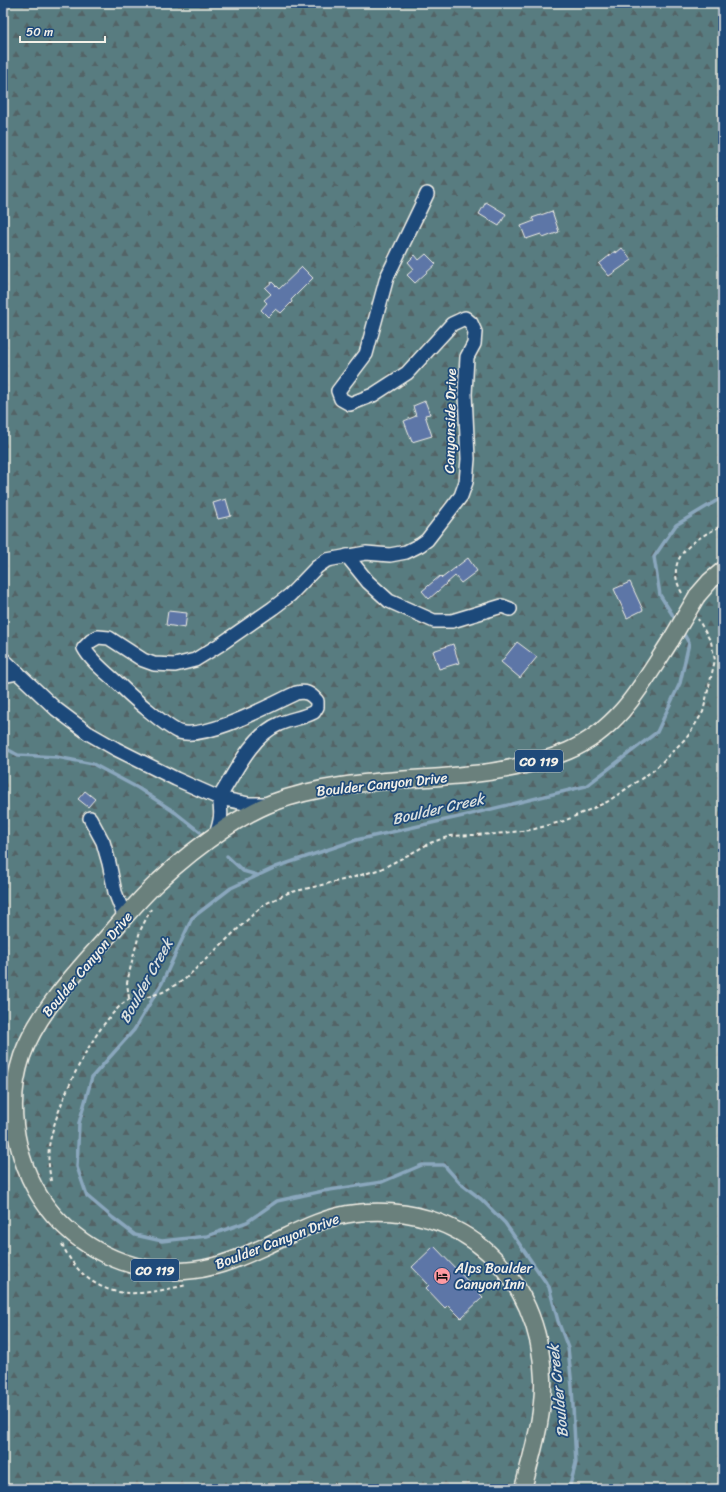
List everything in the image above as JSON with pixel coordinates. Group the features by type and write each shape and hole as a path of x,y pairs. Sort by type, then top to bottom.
{"main road":[{"name":"Boulder Canyon Drive","path":"523,1489 539,1422 542,1399 543,1376 538,1340 527,1306 510,1276 486,1249 459,1231 431,1220 405,1214 376,1211 350,1213 330,1218 230,1261 213,1266 195,1270 158,1270 135,1266 97,1250 70,1232 46,1207 29,1178 18,1143 14,1110 15,1083 23,1054 41,1017 80,968 158,882 216,834 267,804 287,797 333,787 384,781 462,776 511,768 541,761 570,750 607,728 624,710 671,640 691,596 723,570"}],"street":[{"name":"Canyonside Drive","path":"219,798 256,740 266,731 278,724 314,712 317,707 317,700 311,694 304,692 296,693 226,725 193,734 179,732 169,726 129,694 108,673 96,664 84,648 98,637 109,638 143,660 154,664 175,665 195,660 273,608 290,595 317,567 327,560 366,554 390,555 406,552 420,545 427,540 461,496 466,482 468,459 465,394 467,357 474,344 475,332 471,323 465,318 452,324 407,372 373,395 350,404 340,399 338,391 366,354 387,277 426,194"},
{"path":"347,556 368,582 389,601 434,620 452,621 502,606 510,609"},
{"path":"3,658 56,709 88,733 122,753 219,798 249,804 267,804"},
{"path":"3,676 18,673"},
{"path":"216,834 222,814 219,798"},
{"path":"90,818 103,842 115,892 125,918"}],"path":[{"path":"691,596 677,582 676,570 680,557 691,544 723,525"},
{"path":"51,1181 48,1155 50,1142 67,1092 76,1071 94,1039 119,1005 129,999 139,1000 164,992 184,980 263,905 288,893 352,878 381,868 430,843 450,836 495,834 531,830 564,821 606,802 654,770 688,736 703,712 705,705 715,660 711,642 697,616"},
{"path":"129,999 127,984 132,961 143,926"}],"green space":[{"path":"3,3 723,3 723,1489 3,1489"}],"building":[{"path":"486,202 506,214 499,226 479,214"},
{"path":"552,211 559,232 543,238 541,234 526,239 521,226 534,221 532,218"},
{"path":"622,248 632,260 609,276 599,264 615,251 616,253"},
{"path":"426,254 436,264 415,283 407,275 414,269 408,262 415,255 419,260"},
{"path":"302,267 313,278 291,300 292,302 281,313 276,309 268,317 261,310 267,303 264,300 271,294 265,288 272,282 279,289"},
{"path":"425,401 430,414 425,415 432,436 412,442 404,421 416,416 413,406"},
{"path":"226,499 231,516 218,519 213,503"},
{"path":"468,558 477,571 461,583 455,576 429,599 422,591 440,576 442,578"},
{"path":"630,582 643,610 627,618 614,589"},
{"path":"168,611 187,613 185,628 166,625"},
{"path":"517,642 537,657 520,678 501,662"},
{"path":"453,644 459,663 439,669 433,651"},
{"path":"85,791 95,799 88,807 78,799"},
{"name":"Alps Boulder Canyon Inn","path":"434,1246 483,1297 461,1318 448,1305 445,1308 426,1288 429,1285 412,1267"}],"waterway":[{"name":"Boulder Creek","path":"677,622 660,595 654,557 676,525 723,498"},
{"name":"Boulder Creek","path":"569,1489 576,1463 572,1387 568,1348 558,1321 549,1287 505,1223 481,1199 460,1183 444,1165 422,1165 382,1182 323,1191 277,1201 247,1222 207,1236 162,1241 135,1235 87,1196 77,1167 79,1123 92,1077 134,1030 162,983 192,918 231,888 276,867 356,840 586,786 657,732 680,683 689,643 682,631"},
{"path":"3,747 18,755 57,757 93,764 138,788 176,813 200,832"},
{"path":"227,856 243,871 257,875"}],"place":[{"name":"Alps Boulder Canyon Inn","path":"442,1276"}]}
